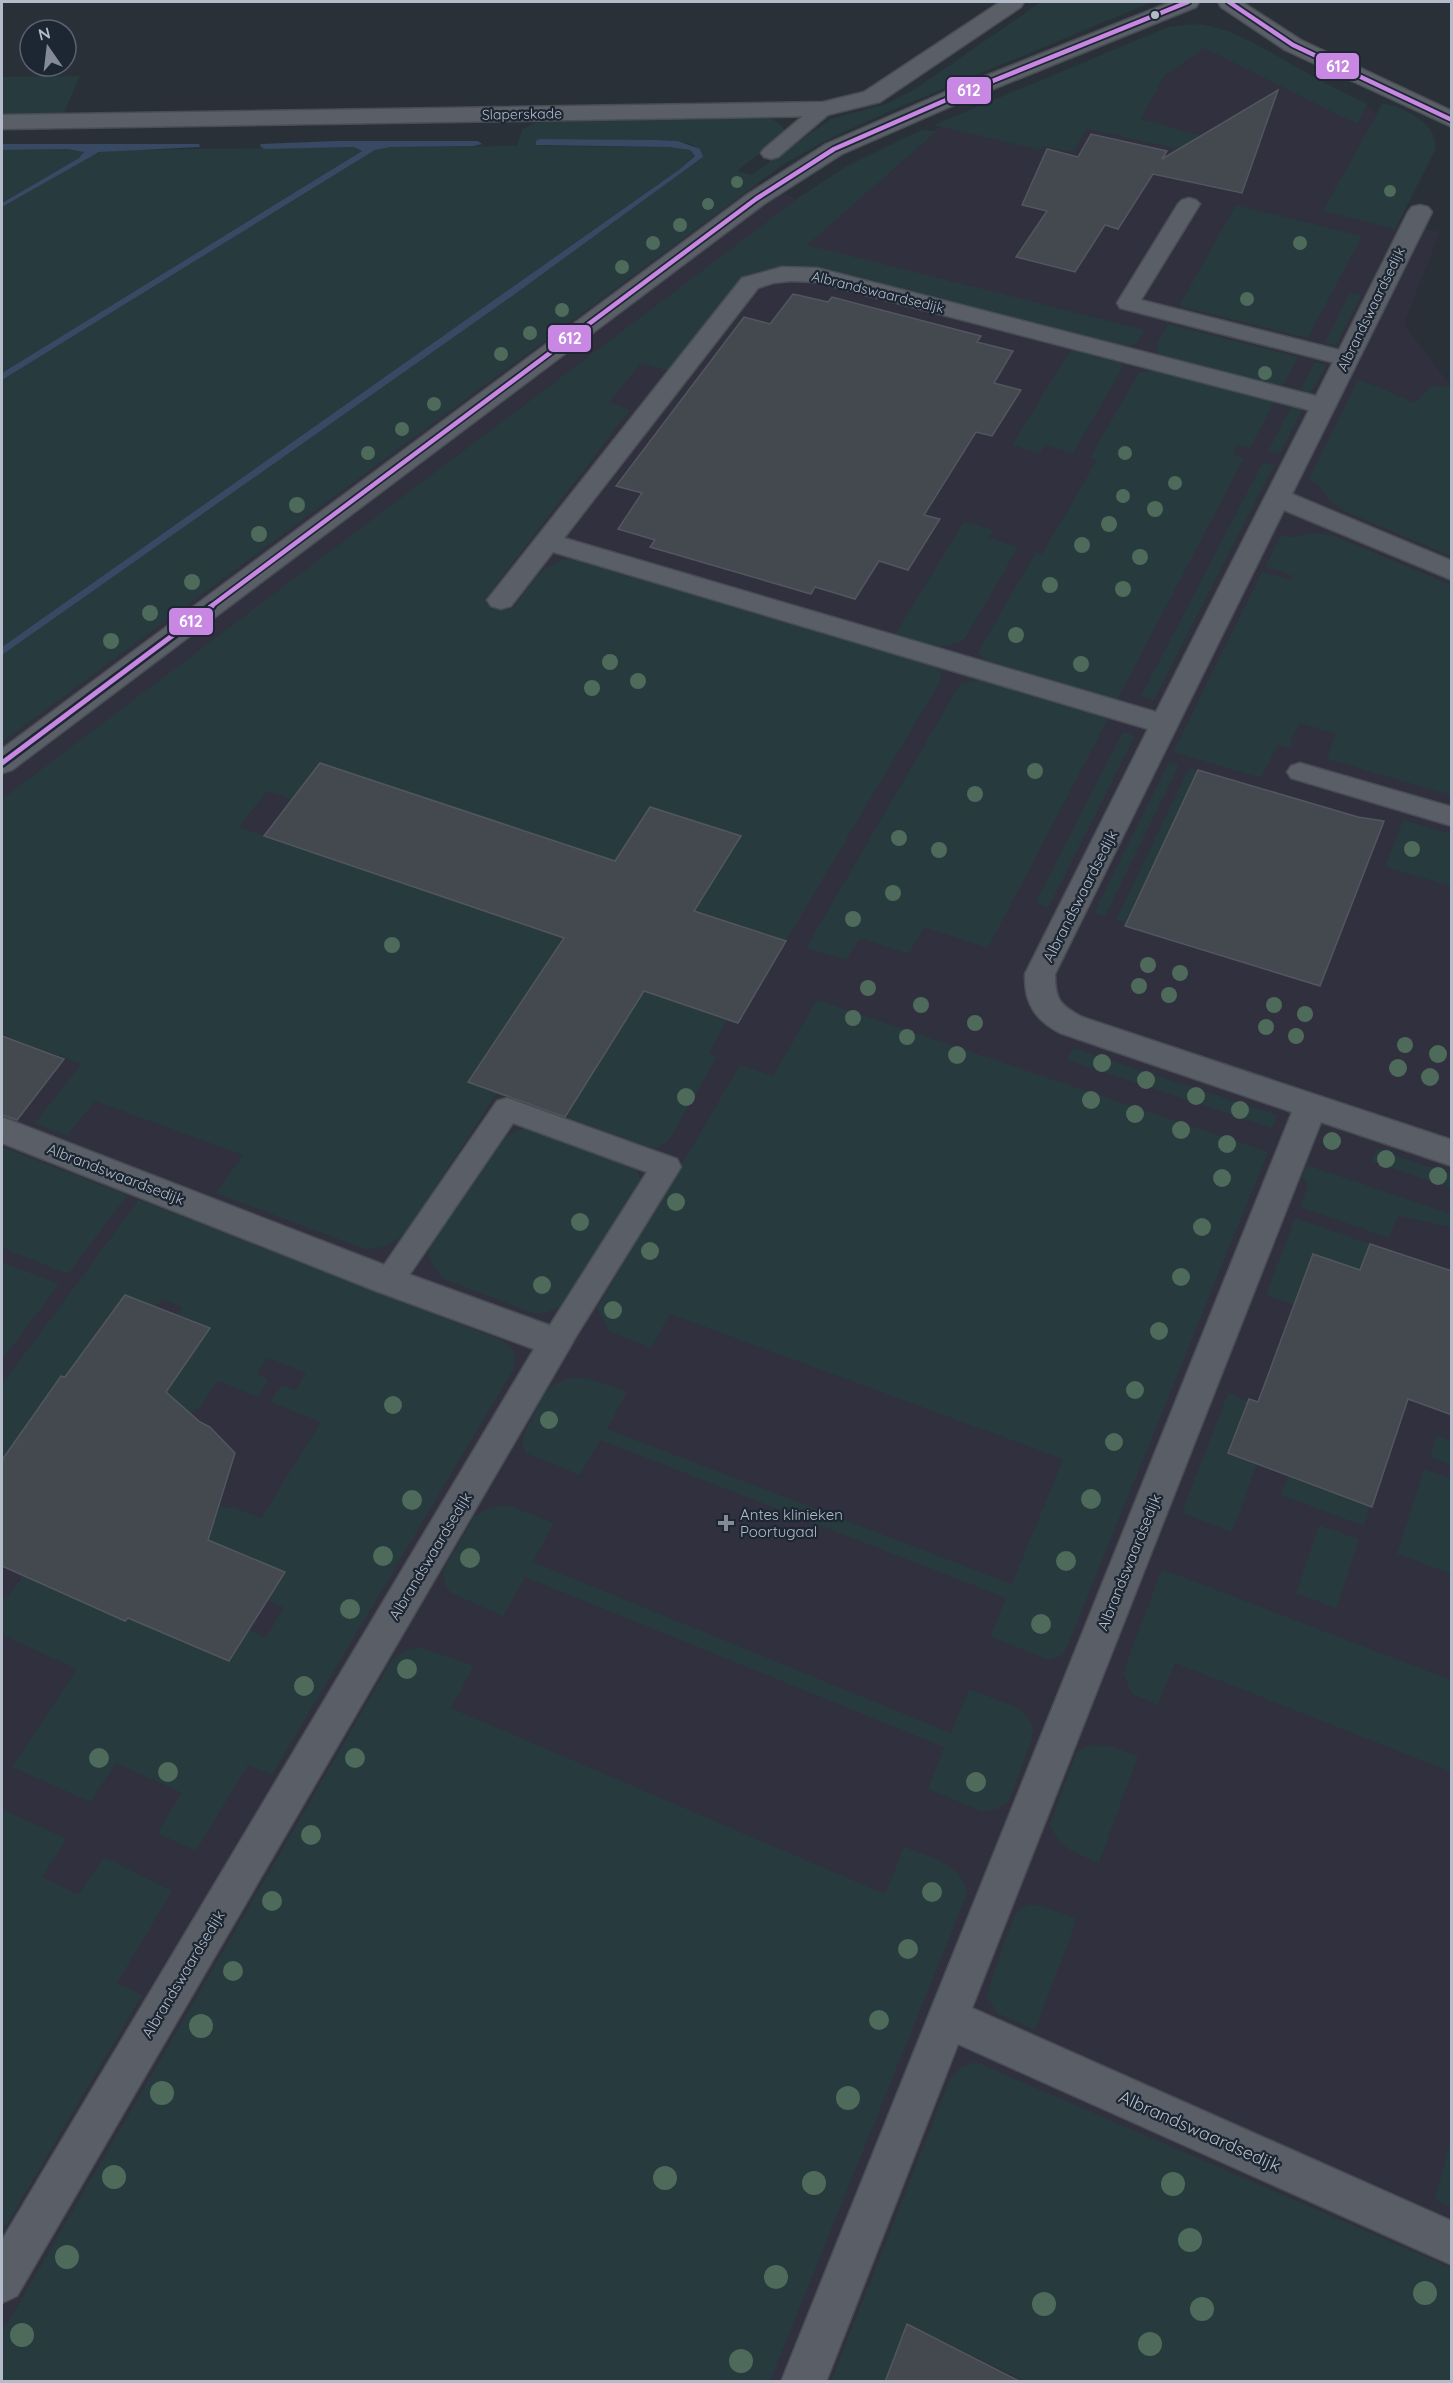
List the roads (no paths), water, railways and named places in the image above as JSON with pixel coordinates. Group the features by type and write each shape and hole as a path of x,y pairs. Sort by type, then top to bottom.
{"street":[{"name":"Slaperskade","path":"2,122 823,109 872,97 1013,2"},
{"path":"2,763 756,199 834,148 1188,2"},
{"path":"1228,2 1293,45 1452,120"},
{"name":"Albrandswaardsedijk","path":"1420,212 1040,974 1039,989 1042,1002 1050,1013 1071,1025 1452,1153"},
{"name":"Albrandswaardsedijk","path":"501,600 750,283 781,273 817,275 1324,406"},
{"path":"1279,498 1452,571"},
{"path":"546,541 1166,725"},
{"name":"Albrandswaardsedijk","path":"803,2382 1311,1106"},
{"name":"Albrandswaardsedijk","path":"2,1130 388,1281 556,1342 2,2281"},
{"name":"Albrandswaardsedijk","path":"948,2018 1452,2243"}],"lane":[{"path":"771,153 823,109"},
{"path":"1189,204 1128,303 1347,359"},
{"path":"1300,772 1452,817"},
{"path":"388,1281 507,1110 666,1167 556,1342"}],"water":[{"path":"539,139 678,141 700,149 703,157 515,294 2,655 2,647 680,169 695,156 690,150 669,147 536,145"},
{"path":"336,141 478,141 482,144 391,147 375,150 2,380 2,373 362,151 354,147 264,149 260,146 261,144"},
{"path":"2,144 199,144 200,147 99,152 2,207 2,203 79,158 84,152 68,149 2,150"}],"place":[{"name":"Antes klinieken Poortugaal","path":"726,1523"}]}
